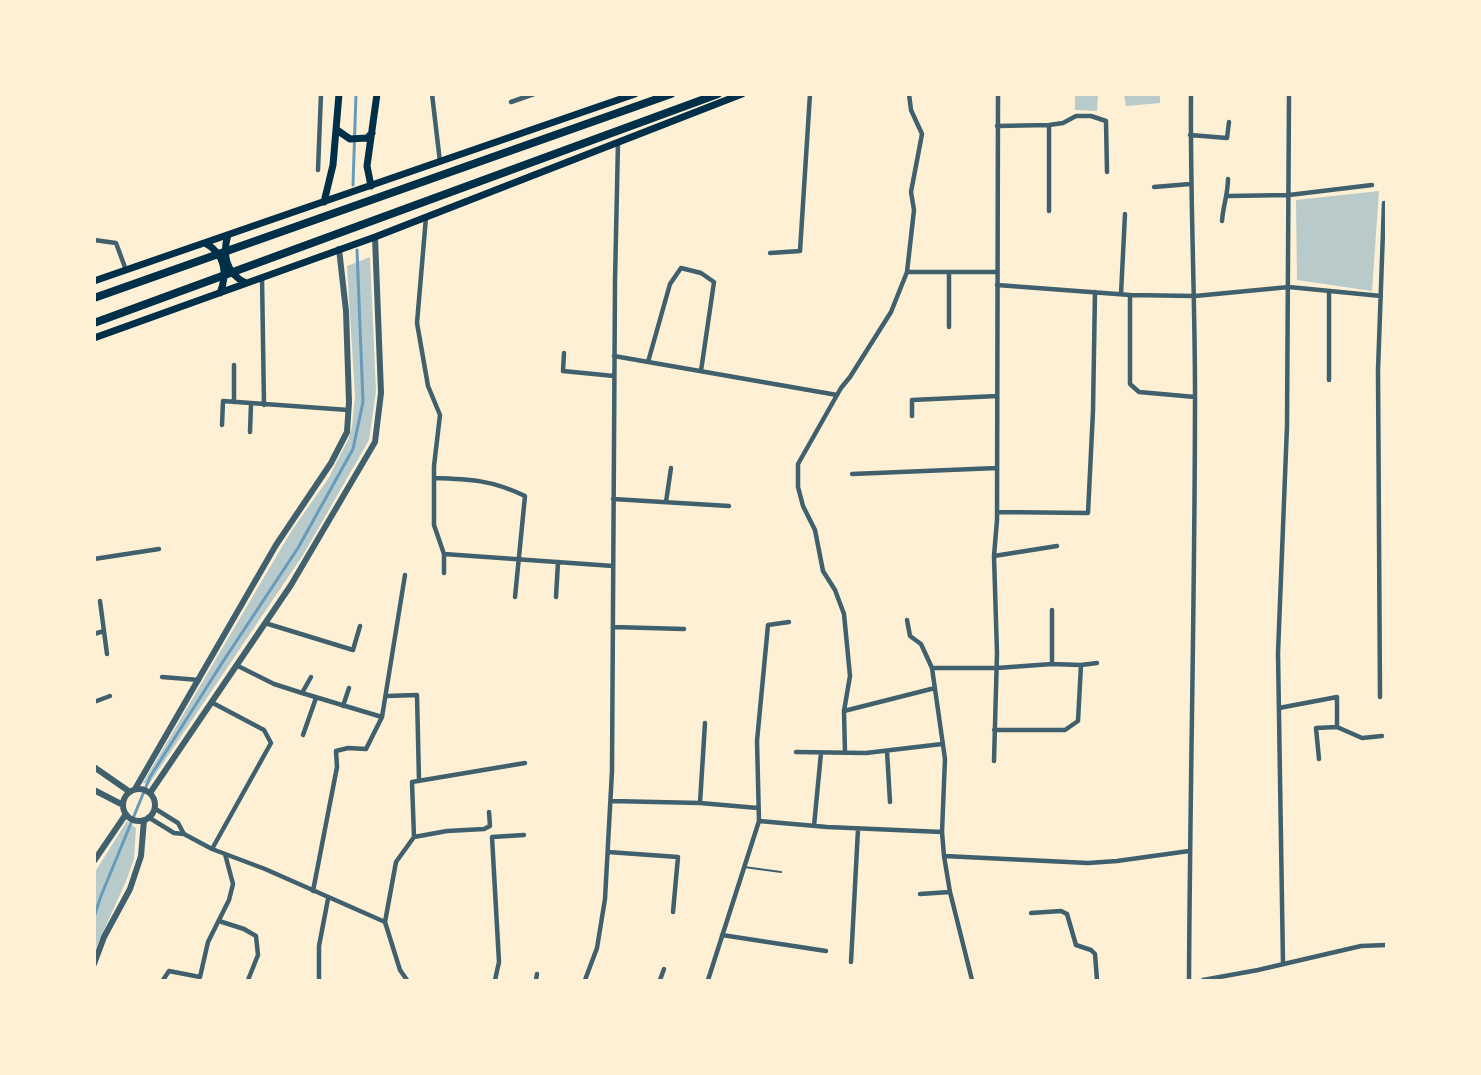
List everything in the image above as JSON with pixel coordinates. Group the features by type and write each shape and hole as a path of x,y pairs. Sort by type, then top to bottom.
{"highway":[{"path":"94,298 671,94"},
{"path":"94,323 718,94"}],"main road":[{"path":"324,202 333,165 339,94"},
{"path":"371,186 367,166 377,94"},
{"path":"94,281 635,94"},
{"path":"709,94 713,106"},
{"path":"94,338 375,237 742,94"},
{"path":"337,130 350,140 367,138 373,132"},
{"path":"228,235 225,254 228,264 234,274 246,283"},
{"path":"205,243 213,247 223,262 225,273 220,293"}],"street":[{"path":"318,170 321,94"},
{"path":"432,94 440,162"},
{"path":"511,102 534,94"},
{"path":"770,253 800,251 810,94"},
{"path":"845,753 844,711 850,676 844,614 835,590 822,571 815,530 803,506 798,487 798,464 837,395 891,312 907,272 914,210 911,192 922,134 911,110 909,94"},
{"path":"994,761 997,668 994,556 998,512 998,94"},
{"path":"1189,981 1195,397 1195,296 1190,184 1191,94"},
{"path":"1283,964 1278,653 1287,426 1289,94"},
{"path":"998,126 1049,125 1063,123 1076,116 1091,116 1106,121 1107,172"},
{"path":"1191,135 1227,138 1229,122"},
{"path":"1048,211 1049,125"},
{"path":"585,981 597,948 605,899 611,801 618,142"},
{"path":"1222,221 1223,206 1228,196 1228,179"},
{"path":"1154,187 1190,184"},
{"path":"1228,196 1289,195 1372,185"},
{"path":"1380,697 1378,370 1384,203"},
{"path":"1121,294 1125,214"},
{"path":"426,217 417,323 428,386 440,415 434,478 434,525 444,554 444,573"},
{"path":"150,793 291,585 375,442 381,393 375,237"},
{"path":"94,240 116,243 126,270"},
{"path":"339,249 346,311 347,432 331,463 276,545 199,680 132,791 126,795 123,805 126,814 134,820 146,818 174,833 184,834 212,849 266,869 385,922"},
{"path":"648,362 670,284 681,268 701,273 714,282 701,371"},
{"path":"907,272 997,272"},
{"path":"949,272 949,327"},
{"path":"262,277 264,405"},
{"path":"997,285 1130,295 1195,296 1289,287 1381,296"},
{"path":"1329,291 1329,380"},
{"path":"998,512 1088,513 1095,292"},
{"path":"1130,295 1130,384 1139,392 1195,397"},
{"path":"564,353 563,371 614,376"},
{"path":"614,356 837,395"},
{"path":"234,366 234,402"},
{"path":"1378,370 1386,370"},
{"path":"912,416 912,400 997,396"},
{"path":"222,425 223,401 348,410"},
{"path":"250,432 251,404"},
{"path":"1379,437 1386,437"},
{"path":"666,502 671,468"},
{"path":"852,474 998,468"},
{"path":"434,478 470,479 504,485 525,496 515,597"},
{"path":"613,499 729,506"},
{"path":"1380,537 1386,536"},
{"path":"994,556 1057,546"},
{"path":"94,559 159,549"},
{"path":"444,554 613,566"},
{"path":"556,597 558,562"},
{"path":"313,891 337,767 336,752 348,748 366,749 382,717 405,575"},
{"path":"1380,597 1386,597"},
{"path":"100,601 107,654"},
{"path":"1052,610 1052,664"},
{"path":"907,620 910,636 921,644 932,668 945,759 942,832 944,856 950,892 972,981"},
{"path":"708,981 759,821 757,741 768,625 789,622"},
{"path":"265,623 353,650 360,626"},
{"path":"613,627 684,629"},
{"path":"94,634 104,631"},
{"path":"932,668 997,668 1097,663"},
{"path":"236,665 274,684 382,717"},
{"path":"994,730 1065,730 1078,721 1081,665"},
{"path":"162,677 199,680"},
{"path":"302,693 311,677"},
{"path":"343,706 349,688"},
{"path":"844,711 935,688"},
{"path":"387,696 417,695 419,781"},
{"path":"94,702 110,696"},
{"path":"303,735 316,698"},
{"path":"1279,708 1338,698 1337,727"},
{"path":"212,702 264,730 271,743 212,849"},
{"path":"700,803 705,723"},
{"path":"1319,759 1316,728 1337,727 1362,738 1382,736"},
{"path":"795,752 887,751 942,744"},
{"path":"887,751 890,802"},
{"path":"814,826 821,753"},
{"path":"398,981 406,979 400,969 385,922 396,862 414,837 412,782 525,763"},
{"path":"94,766 132,791 145,790 150,793 154,803 154,808 146,818 141,856 130,888 104,937 94,964"},
{"path":"94,790 123,805"},
{"path":"611,801 700,803 758,808"},
{"path":"154,808 178,823 184,834"},
{"path":"414,837 447,831 484,830 490,826 489,812"},
{"path":"94,861 126,814"},
{"path":"759,821 858,829 942,832"},
{"path":"851,962 858,829"},
{"path":"495,981 499,962 492,837 524,835"},
{"path":"944,856 1088,863 1189,851"},
{"path":"608,852 678,857 673,912"},
{"path":"163,981 169,971 200,977 208,942 229,900 233,884 225,854"},
{"path":"920,894 950,892"},
{"path":"319,981 318,946 328,898"},
{"path":"1031,913 1062,911 1067,914 1076,945 1095,954 1097,981"},
{"path":"219,921 244,929 256,936 258,955 248,981"},
{"path":"723,935 826,951"},
{"path":"1203,981 1361,946 1386,945"},
{"path":"660,981 664,969"},
{"path":"536,981 537,974"}],"lane":[{"path":"744,867 781,872"}],"shaded area":[{"path":"1075,95 1098,95 1097,111 1075,110"},
{"path":"1124,95 1160,95 1160,103 1126,106"},
{"path":"1379,191 1372,291 1297,280 1296,200"},
{"path":"370,257 376,391 369,440 303,555 149,784 143,783 292,530 328,479 348,440 352,427 355,396 347,266"},
{"path":"127,821 136,828 134,859 95,950 95,872"}],"waterway":[{"path":"353,185 356,94"},
{"path":"94,917 150,777 298,548 353,449 363,402 357,250"}]}
